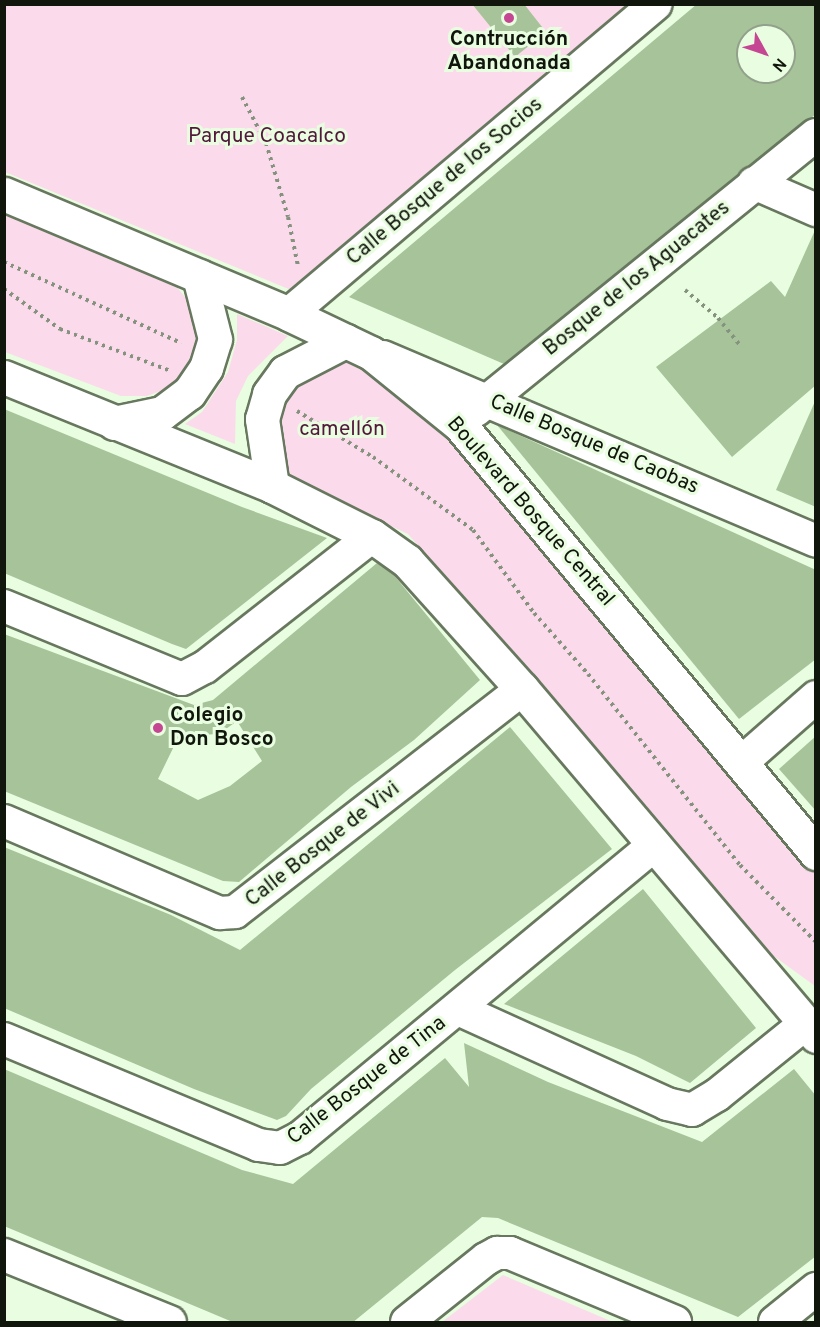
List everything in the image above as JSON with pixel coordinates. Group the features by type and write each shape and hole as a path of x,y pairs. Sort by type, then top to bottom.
{"street":[{"name":"Calle Bosque de los Socios","path":"297,306 656,4"},
{"name":"Bosque de los Aguacates","path":"460,425 754,183 816,135"},
{"path":"754,183 816,210"},
{"name":"Boulevard Bosque Central","path":"4,194 199,276 297,306 358,347 460,425 816,853"},
{"path":"114,423 162,413 189,393 206,368 215,339 199,276"},
{"path":"272,486 262,419 269,394 285,372 358,347"},
{"name":"Calle Bosque de Caobas","path":"358,347 489,399 816,541"},
{"path":"4,377 272,486 372,536 407,561 522,689 810,1030 692,1110 667,1104 458,1009"},
{"path":"4,606 182,679 205,667 372,536"},
{"name":"Calle Bosque de Vivi","path":"4,821 220,913 236,912 522,689"},
{"path":"741,763 816,697"},
{"name":"Calle Bosque de Tina","path":"4,1039 259,1145 280,1148 300,1138 654,846"},
{"path":"407,1323 486,1259 497,1253 510,1253 675,1323"},
{"path":"4,1255 170,1323"},
{"path":"775,1323 816,1289"}],"path":[{"path":"242,97 266,143 288,217 297,306"},
{"path":"4,262 188,346"},
{"path":"4,289 60,329 174,372"},
{"path":"685,290 718,318 741,346"},
{"path":"288,406 374,457 473,530 534,613 588,674 740,865 816,942"}],"green space":[{"name":"Parque Coacalco","path":"5,5 629,5 291,290 5,172"},
{"path":"4,215 176,286 193,307 201,337 191,366 168,388 147,396 121,396 5,352"},
{"path":"237,314 288,336 248,376 236,401 235,444 185,424 202,412 228,372 237,340"},
{"name":"camellón","path":"329,362 360,362 451,435 815,866 815,986 771,954 408,534 297,482 278,459 271,430 279,398 300,375"},
{"path":"503,1275 613,1322 442,1322"}],"building":[{"name":"Contrucción Abandonada","path":"472,4 524,4 546,32 515,57"},
{"path":"697,4 816,4 816,114 504,364 349,297"},
{"path":"816,228 816,385 732,457 656,367 771,281 785,297"},
{"path":"816,399 816,507 776,490"},
{"path":"4,409 242,507 327,538 186,649 172,644 4,573"},
{"path":"497,425 816,570 816,659 739,719"},
{"path":"377,563 393,574 480,680 414,740 351,787 239,882 223,881 4,791 4,634 194,705 213,700","holes":["237,721 262,761 230,786 198,800 158,779 179,736 219,734"]},
{"path":"510,727 612,849 455,970 311,1089 286,1116 277,1120 194,1089 4,1008 4,847 171,915 240,950"},
{"path":"816,736 816,811 779,769"},
{"path":"643,889 756,1028 690,1083 636,1056 504,1004"},
{"path":"464,1043 548,1082 702,1142 794,1069 816,1096 816,1256 738,1317 498,1218 482,1217 352,1323 235,1323 4,1226 4,1069 242,1170 293,1184 445,1058 469,1087"}],"place":[{"name":"Contrucción Abandonada","path":"509,18"},
{"name":"Colegio Don Bosco","path":"158,728"}]}
